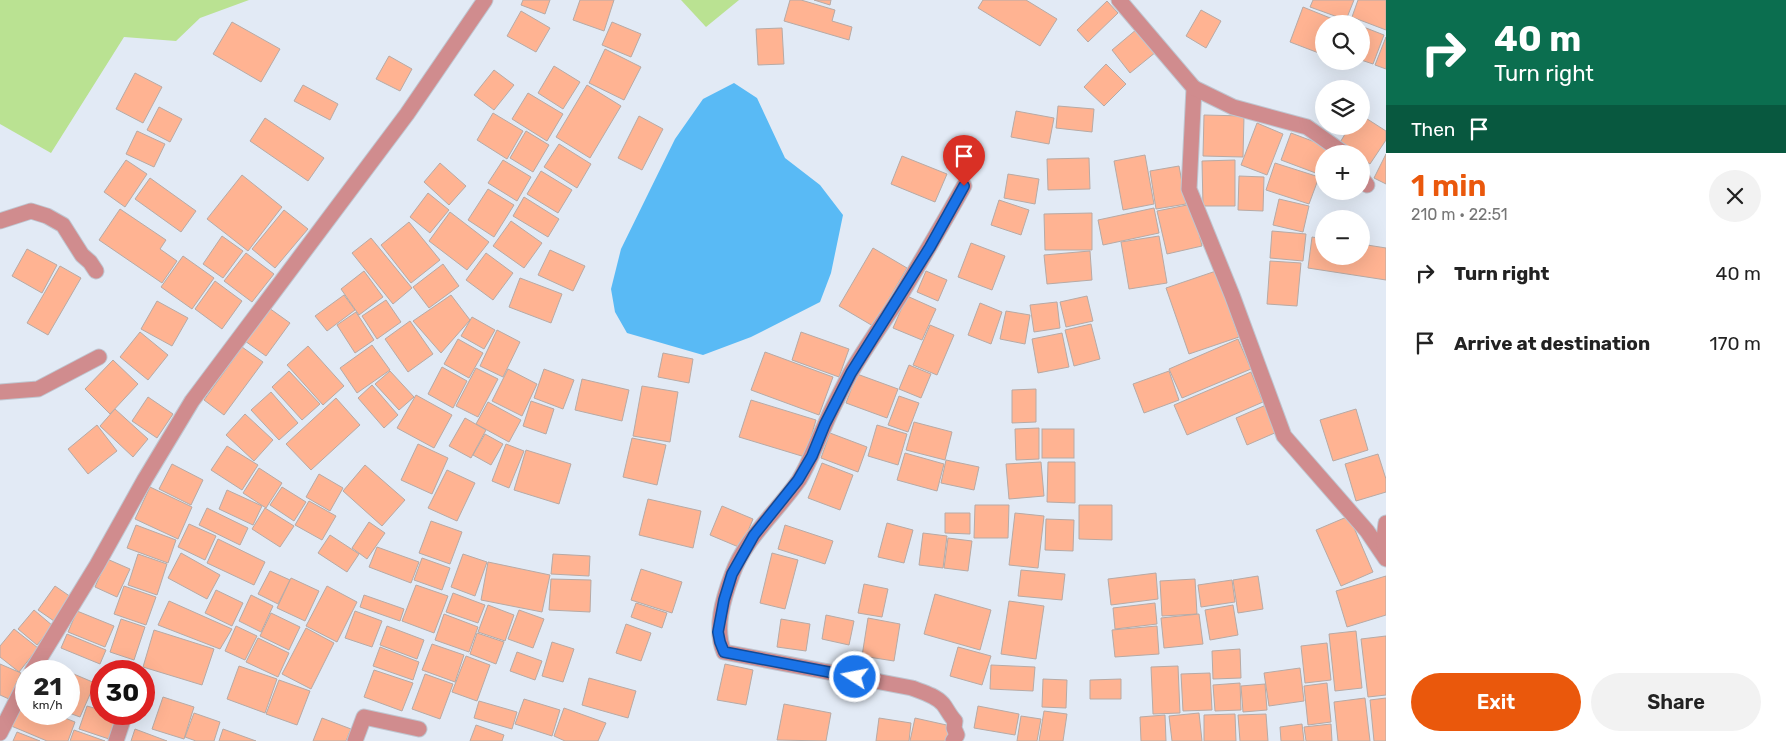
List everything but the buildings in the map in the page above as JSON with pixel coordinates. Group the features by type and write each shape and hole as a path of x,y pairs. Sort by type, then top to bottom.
{"street":[{"path":"39,660 192,401 407,114 485,0"},
{"path":"1119,0 1194,88 1233,107 1307,128 1332,145"},
{"path":"1194,88 1189,189 1232,295 1284,436 1367,531 1386,558"},
{"path":"953,741 957,734 954,728 955,721 948,714 943,704 930,695 912,688 724,652 718,632 724,600 732,574 741,556 754,535 798,480 812,456 825,424 851,373 930,247 964,186"},
{"path":"0,221 31,211 47,216 62,225 82,255 96,271"},
{"path":"0,392 38,389 99,357"},
{"path":"1386,523 1384,538 1386,558"},
{"path":"0,733 15,704"},
{"path":"355,741 364,717 420,729"},
{"path":"116,741 121,725"}],"green space":[{"path":"0,0 249,0 200,18 176,41 124,37 51,153 0,124"},
{"path":"681,0 739,0 706,27"}],"water":[{"path":"734,83 757,98 785,158 820,185 843,215 831,273 820,302 751,337 703,355 627,333 615,312 611,289 621,249 675,139 703,99"}],"route":[{"path":"855,677 724,652 718,632 724,600 732,574 754,535 798,480 812,456 825,424 851,373 930,247 964,186"}]}
